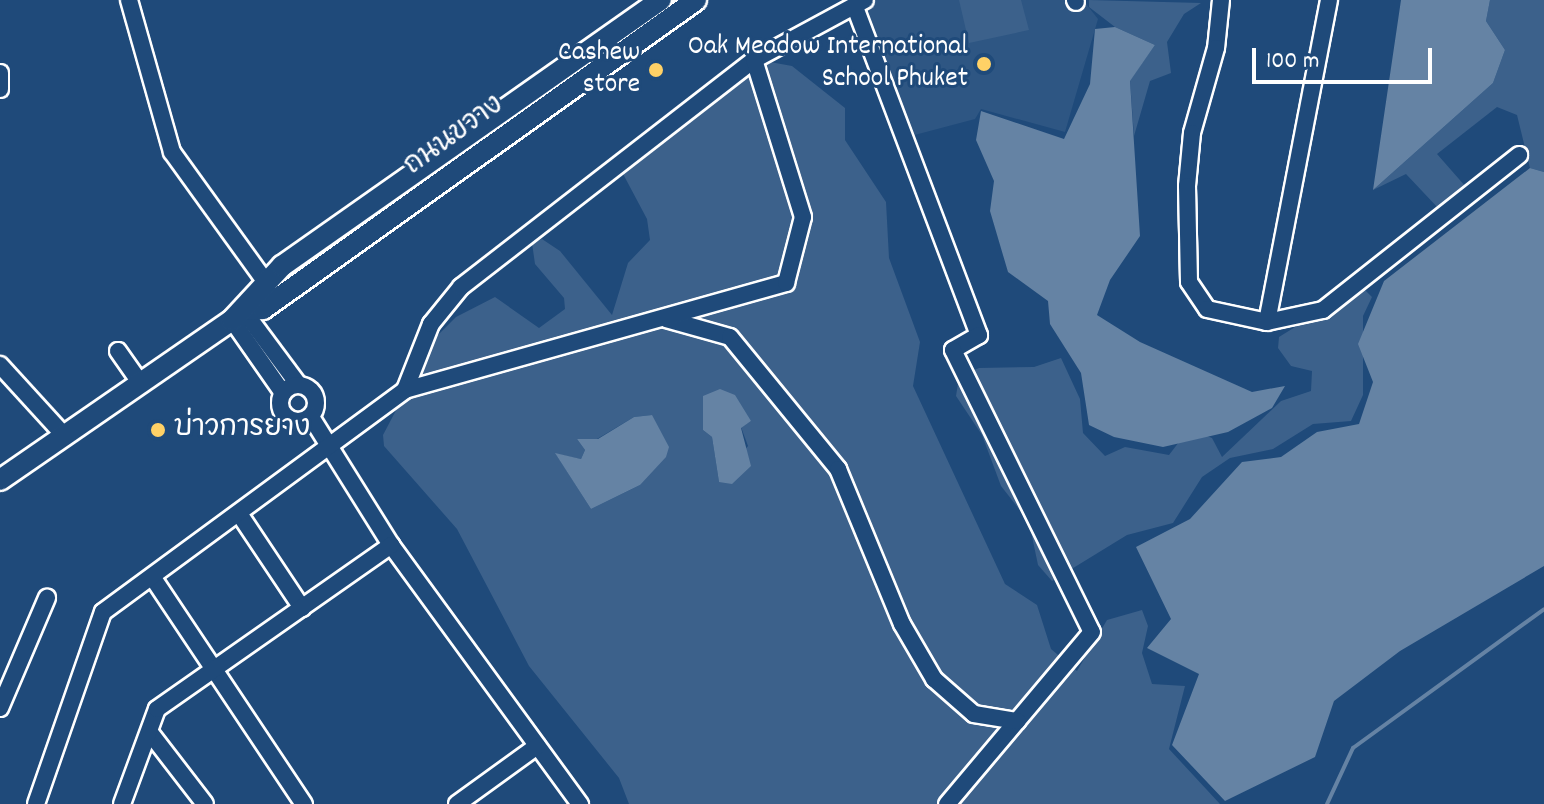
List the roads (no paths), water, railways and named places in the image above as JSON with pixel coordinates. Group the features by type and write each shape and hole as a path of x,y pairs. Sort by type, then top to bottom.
{"main road":[{"name":"ถนนขวาง","path":"645,24 661,0"},
{"name":"ถนนขวาง","path":"237,315 263,309 449,164 645,24 696,0"},
{"name":"ถนนขวาง","path":"0,480 237,315 265,281 449,164"}],"street":[{"path":"129,0 172,152 265,281"},
{"path":"1221,0 1216,48 1192,133 1189,282 1207,309 1267,322 1323,310 1519,155"},
{"path":"1267,322 1329,0"},
{"path":"405,390 431,324 461,287 754,60 860,4 979,335 953,350 1092,632 947,804"},
{"path":"36,804 103,612 332,448 405,390 786,283 803,217 754,60"},
{"path":"0,73 0,89"},
{"path":"237,315 298,384 314,394 311,417 391,545 580,804"},
{"path":"237,315 283,393 281,410 289,419 311,417"},
{"path":"660,318 730,337 838,469 902,624 934,679 974,714 1017,721"},
{"path":"118,351 140,383"},
{"path":"0,365 64,435"},
{"path":"283,393 298,384"},
{"path":"240,515 302,608"},
{"path":"122,804 151,734 157,709 391,545"},
{"path":"153,578 212,671 304,804"},
{"path":"0,708 47,598"},
{"path":"151,734 205,804"},
{"path":"457,804 537,746"}],"waterway":[{"path":"1327,804 1353,748 1544,609"}],"place":[{"name":"Oak Meadow International School Phuket","path":"984,64"},
{"name":"Cashew store","path":"656,70"},
{"name":"บ่าวการยาง","path":"158,430"}]}
